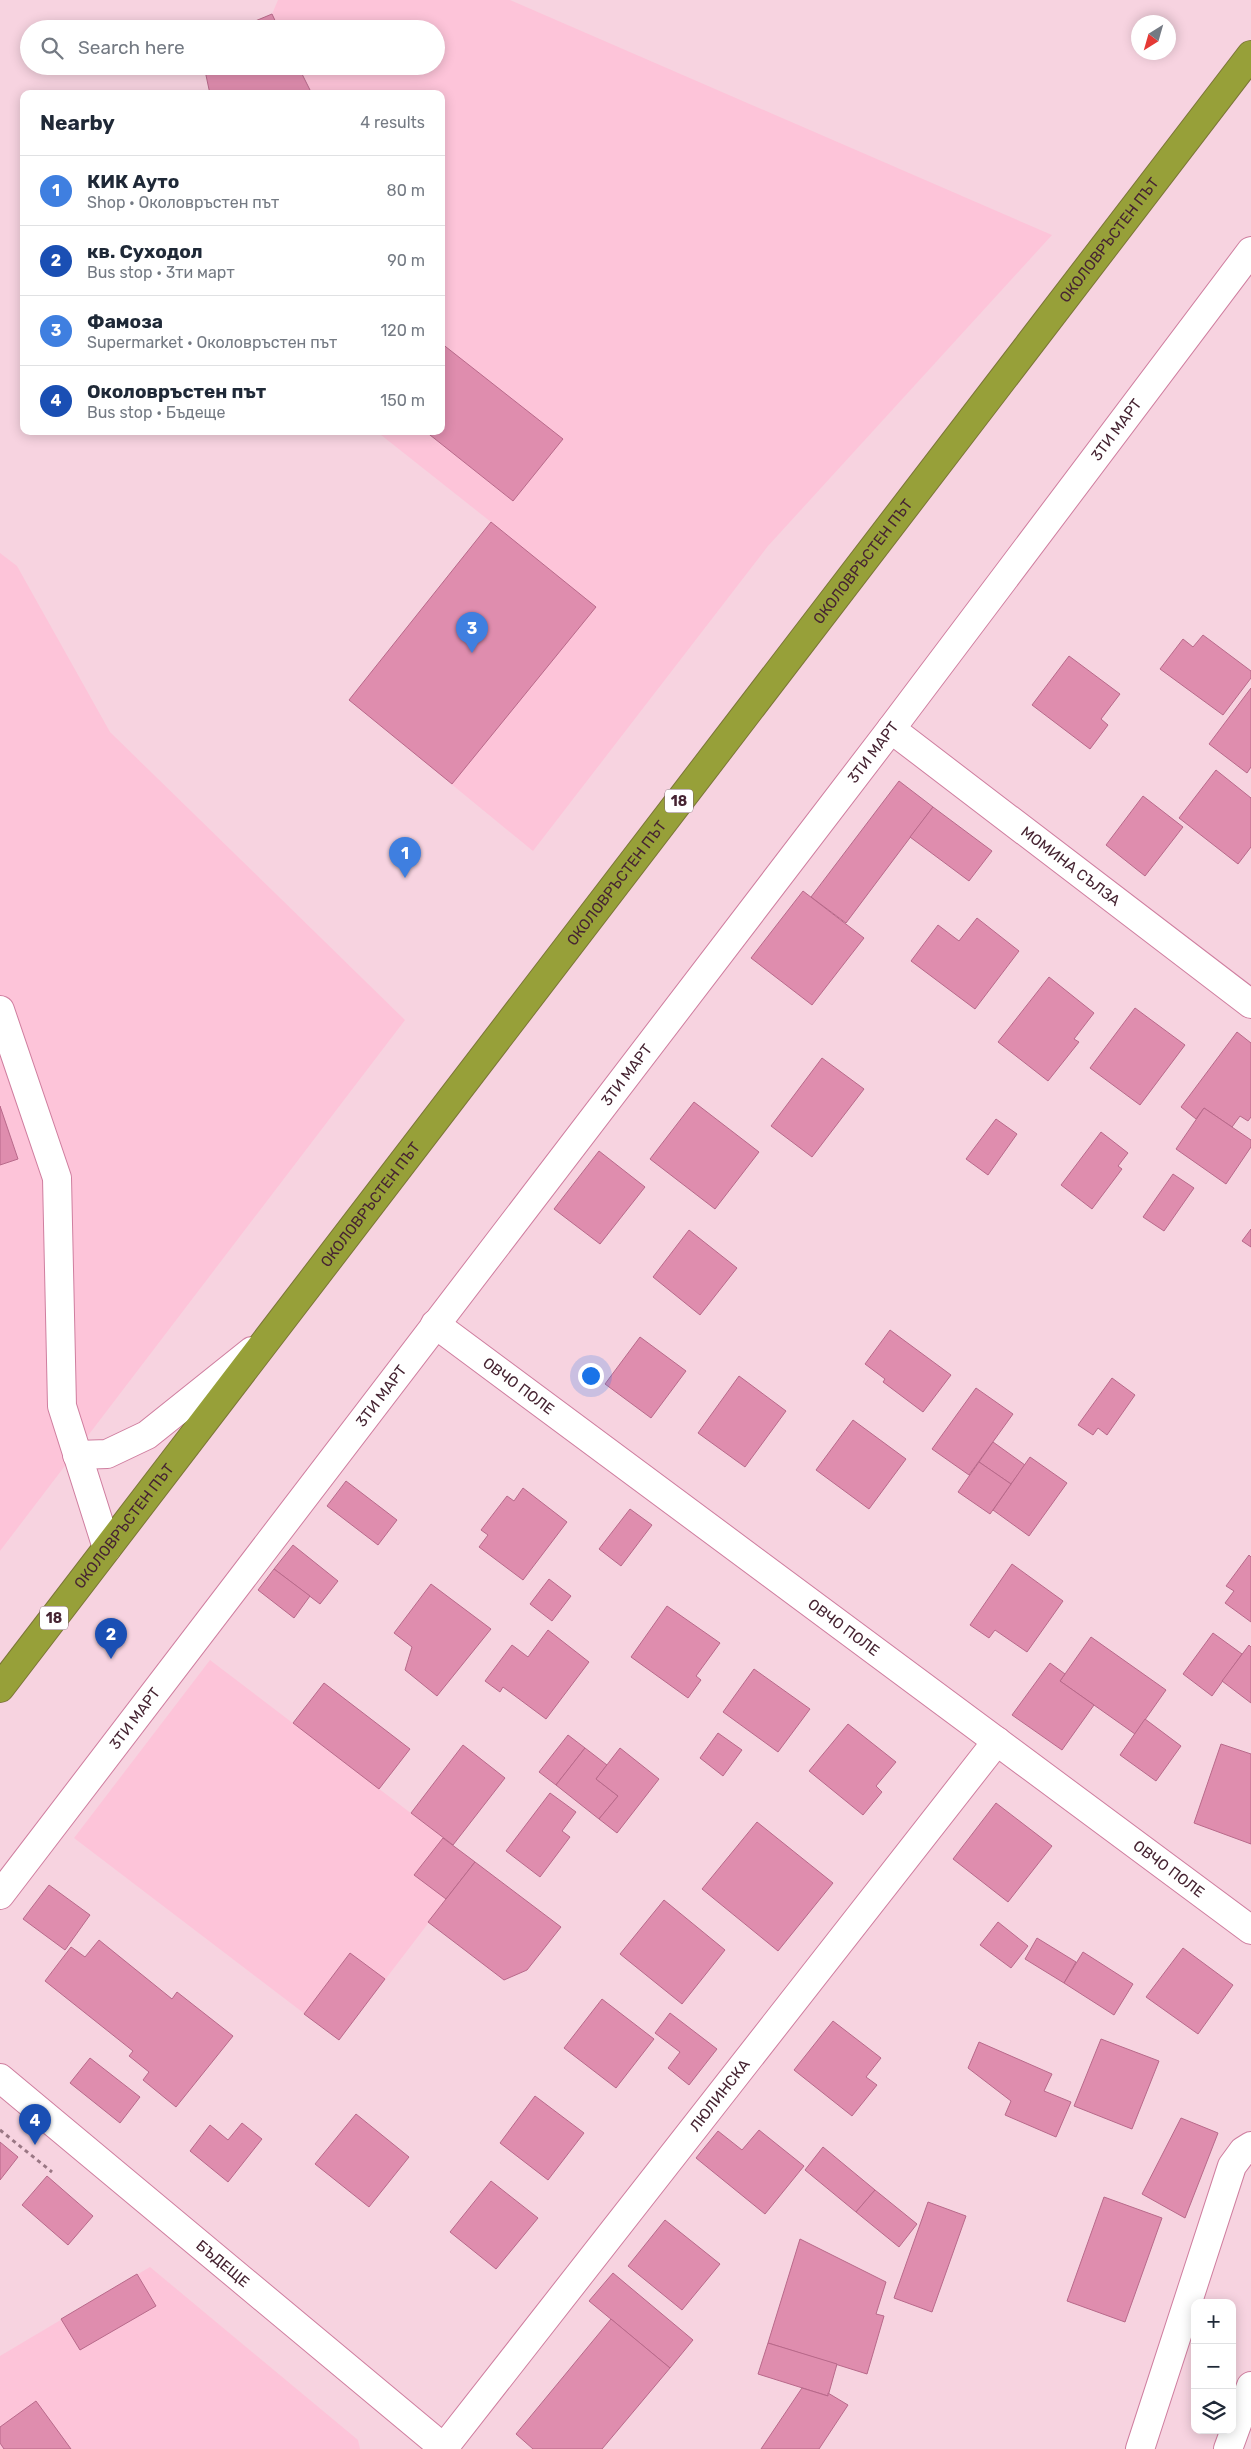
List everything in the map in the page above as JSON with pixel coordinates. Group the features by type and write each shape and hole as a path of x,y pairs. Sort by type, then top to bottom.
{"highway":[{"name":"ОКОЛОВРЪСТЕН ПЪТ","path":"0,1688 1251,54"}],"street":[{"name":"3ТИ МАРТ","path":"0,1894 1248,261"},
{"name":"МОМИНА СЪЛЗА","path":"891,729 1251,1004"},
{"path":"0,1010 58,1178 62,1406 107,1548"},
{"name":"ОВЧО ПОЛЕ","path":"435,1324 1251,1930"},
{"path":"77,1454 107,1454 147,1436 267,1340"},
{"name":"ЛЮЛИНСКА","path":"444,2449 997,1741"},
{"name":"БЪДЕЩЕ","path":"0,2078 444,2449"},
{"path":"1140,2449 1232,2166 1243,2151 1251,2146"},
{"path":"1228,2449 1251,2386"}],"shaded area":[{"path":"278,0 510,0 1052,235 768,546 533,851 349,700 491,522 381,435 445,435 445,90 310,90 302,75 445,75 445,20 275,20 272,14"},
{"path":"0,553 17,566 110,732 405,1020 0,1551"},
{"path":"210,1660 475,1862 339,2040 74,1838"},
{"path":"150,2267 358,2440 360,2449 0,2449 0,2356"}],"building":[{"path":"272,14 275,20 258,20"},
{"path":"206,75 302,75 310,90 209,90"},
{"path":"445,346 563,439 513,501 430,435 445,435"},
{"path":"491,522 596,607 452,784 349,700"},
{"path":"1203,635 1251,671 1251,678 1223,715 1160,669 1183,639 1193,647"},
{"path":"1069,656 1120,694 1101,719 1108,725 1090,749 1032,705"},
{"path":"1251,688 1251,767 1247,773 1209,744"},
{"path":"1216,770 1251,798 1251,847 1238,864 1179,818"},
{"path":"899,781 933,807 846,923 811,897"},
{"path":"1143,796 1183,827 1145,876 1106,845"},
{"path":"933,807 992,851 969,881 910,837"},
{"path":"803,891 864,938 812,1005 751,958"},
{"path":"977,918 1019,951 975,1009 911,961 938,925 959,941"},
{"path":"1049,977 1094,1013 1074,1039 1079,1042 1048,1081 998,1042"},
{"path":"1135,1008 1185,1045 1140,1105 1090,1068"},
{"path":"1237,1032 1251,1043 1251,1117 1248,1121 1240,1116 1232,1127 1204,1108 1196,1119 1181,1107"},
{"path":"822,1058 864,1089 812,1157 771,1126"},
{"path":"694,1102 759,1152 715,1209 650,1159"},
{"path":"0,1106 18,1159 0,1165"},
{"path":"1204,1108 1251,1140 1251,1147 1226,1184 1176,1149"},
{"path":"996,1119 1017,1134 988,1175 966,1159"},
{"path":"1101,1132 1128,1153 1118,1166 1122,1169 1092,1209 1061,1185"},
{"path":"599,1151 645,1187 600,1244 554,1209"},
{"path":"1173,1174 1194,1188 1164,1231 1143,1217"},
{"path":"1251,1229 1251,1247 1242,1241"},
{"path":"689,1230 737,1268 700,1315 653,1277"},
{"path":"890,1330 951,1375 923,1412 883,1382 885,1379 865,1364"},
{"path":"640,1337 686,1371 651,1418 605,1384"},
{"path":"739,1376 786,1411 745,1467 698,1433"},
{"path":"1112,1378 1135,1395 1107,1435 1098,1428 1093,1435 1078,1425"},
{"path":"976,1388 1013,1414 969,1475 932,1449"},
{"path":"853,1420 906,1459 869,1509 816,1470"},
{"path":"993,1442 1025,1465 1011,1484 979,1462"},
{"path":"1030,1457 1067,1483 1029,1536 993,1510"},
{"path":"979,1462 1011,1484 990,1514 958,1492"},
{"path":"346,1481 397,1520 378,1545 327,1506"},
{"path":"523,1488 567,1522 523,1580 479,1547 488,1535 481,1530 507,1496 514,1501"},
{"path":"630,1509 652,1525 621,1566 599,1549"},
{"path":"293,1545 338,1581 320,1604 274,1569"},
{"path":"1249,1555 1251,1557 1251,1622 1225,1603 1234,1591 1226,1586"},
{"path":"1012,1564 1063,1601 1027,1652 995,1630 989,1638 970,1625"},
{"path":"274,1569 310,1596 294,1618 258,1590"},
{"path":"549,1579 571,1596 552,1621 530,1604"},
{"path":"431,1584 491,1629 437,1696 405,1670 412,1647 394,1633"},
{"path":"667,1606 720,1643 696,1676 701,1680 688,1698 631,1657"},
{"path":"548,1630 589,1662 546,1719 503,1687 500,1692 485,1681 512,1645 528,1657"},
{"path":"1213,1633 1242,1654 1212,1696 1183,1674"},
{"path":"1091,1637 1166,1690 1135,1734 1060,1681"},
{"path":"1249,1645 1251,1647 1251,1703 1222,1681"},
{"path":"1050,1663 1065,1674 1060,1681 1094,1705 1062,1750 1012,1715"},
{"path":"754,1669 810,1709 778,1752 723,1712"},
{"path":"324,1683 410,1749 379,1789 293,1723"},
{"path":"1145,1719 1181,1746 1156,1781 1120,1755"},
{"path":"848,1724 896,1762 876,1786 882,1792 863,1815 809,1771"},
{"path":"718,1733 742,1750 723,1776 700,1758"},
{"path":"568,1735 585,1748 556,1785 539,1772"},
{"path":"1221,1744 1251,1754 1251,1844 1194,1823"},
{"path":"463,1745 505,1778 453,1845 411,1813"},
{"path":"585,1748 607,1765 596,1779 618,1796 599,1819 556,1785"},
{"path":"620,1748 659,1779 617,1833 599,1819 618,1796 596,1779"},
{"path":"550,1793 576,1812 562,1831 570,1837 540,1877 506,1851"},
{"path":"996,1803 1052,1846 1008,1902 953,1859"},
{"path":"757,1822 833,1883 778,1951 702,1889"},
{"path":"443,1838 475,1862 446,1899 414,1875"},
{"path":"475,1862 561,1927 527,1970 504,1980 428,1922"},
{"path":"49,1885 90,1915 65,1950 23,1919"},
{"path":"664,1900 725,1950 682,2004 620,1954"},
{"path":"998,1922 1028,1946 1011,1968 980,1945"},
{"path":"1037,1938 1076,1962 1064,1983 1025,1959"},
{"path":"99,1940 172,1999 177,1992 233,2036 176,2107 143,2080 149,2072 129,2056 133,2051 45,1981 71,1947 85,1957"},
{"path":"1183,1948 1233,1985 1198,2034 1146,1997"},
{"path":"1083,1952 1133,1984 1114,2015 1064,1983"},
{"path":"350,1953 385,1979 339,2040 304,2014"},
{"path":"602,1999 654,2039 616,2088 564,2048"},
{"path":"670,2013 717,2049 689,2085 668,2068 680,2052 655,2033"},
{"path":"833,2021 881,2058 866,2077 877,2085 852,2116 794,2070"},
{"path":"1101,2039 1159,2061 1132,2129 1074,2106"},
{"path":"979,2042 1052,2074 1044,2091 1071,2102 1056,2137 1005,2115 1011,2101 968,2068"},
{"path":"90,2058 140,2097 120,2123 70,2083"},
{"path":"535,2096 584,2133 548,2180 500,2143"},
{"path":"356,2114 409,2157 369,2207 315,2164"},
{"path":"1181,2118 1218,2133 1185,2218 1142,2194"},
{"path":"242,2123 262,2139 228,2182 190,2151 210,2125 228,2140"},
{"path":"759,2130 804,2166 765,2214 696,2158 718,2131 742,2150"},
{"path":"0,2142 18,2157 0,2180"},
{"path":"823,2147 875,2190 856,2212 805,2170"},
{"path":"47,2176 93,2216 68,2245 22,2205"},
{"path":"491,2181 538,2218 496,2269 450,2232"},
{"path":"875,2190 917,2224 899,2247 856,2212"},
{"path":"1104,2197 1162,2218 1125,2322 1067,2301"},
{"path":"928,2202 966,2216 932,2312 894,2298"},
{"path":"665,2220 720,2264 682,2310 628,2266"},
{"path":"800,2239 886,2282 876,2314 884,2316 867,2374 768,2343"},
{"path":"613,2273 693,2340 670,2368 589,2301"},
{"path":"137,2274 156,2306 80,2350 61,2319"},
{"path":"611,2319 670,2368 602,2449 533,2449 516,2434"},
{"path":"768,2343 837,2364 828,2396 758,2374"},
{"path":"802,2388 828,2396 828,2393 848,2405 819,2449 761,2449"},
{"path":"36,2401 71,2449 4,2449 0,2443 0,2427"}],"place":[{"name":"Фамоза","path":"472,653"},
{"name":"КИК Ауто","path":"405,878"},
{"name":"кв. Суходол","path":"111,1659"},
{"name":"Околовръстен път","path":"35,2145"}]}
